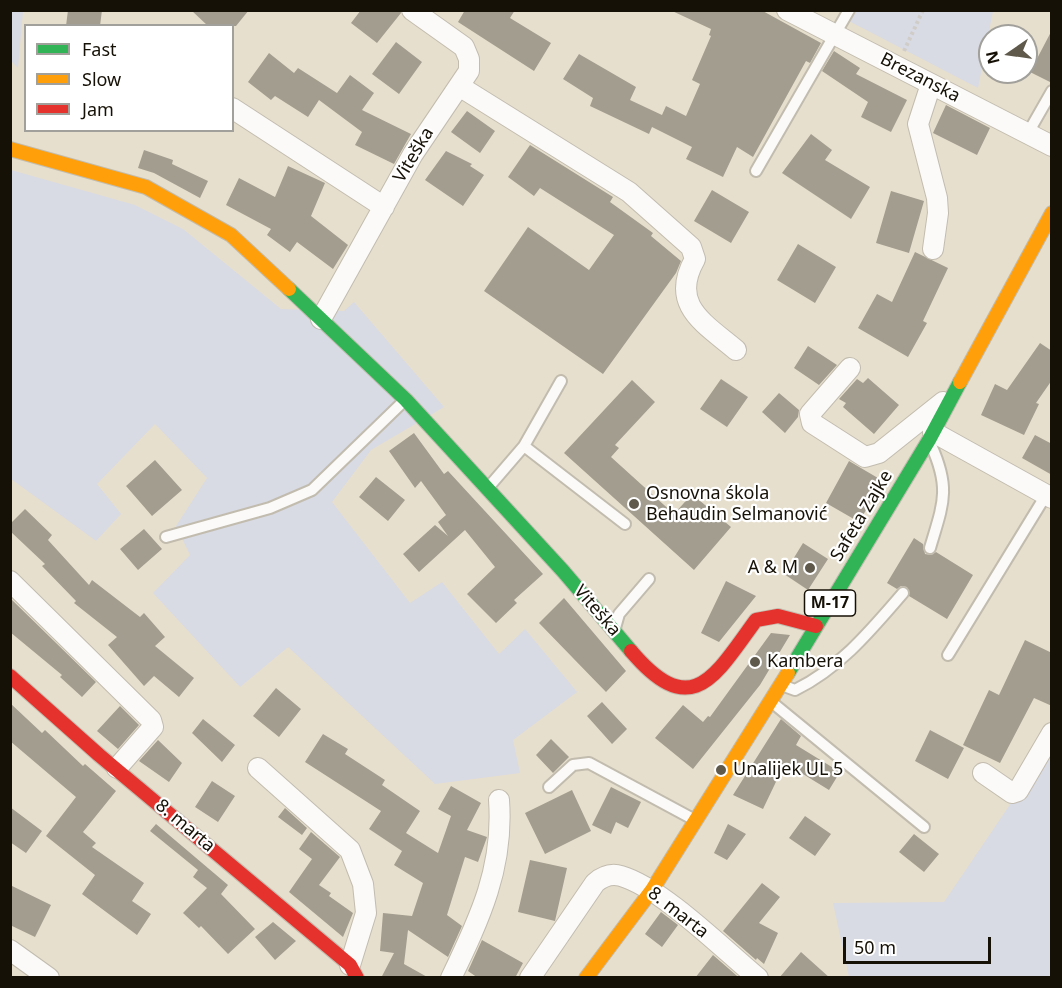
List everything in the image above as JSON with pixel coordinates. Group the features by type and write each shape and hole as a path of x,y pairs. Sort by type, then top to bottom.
{"street":[{"name":"Viteška","path":"321,319 413,154 469,71 469,59 464,47 412,10"},
{"name":"Brezanska","path":"787,10 1052,146"},
{"path":"932,84 918,124 937,198 938,213 933,249"},
{"path":"459,86 629,192 691,247 695,259 687,272 686,301 697,317 736,350"},
{"path":"234,109 384,207"},
{"name":"Viteška","path":"10,149 146,186 231,235 406,400 654,676 677,689 689,688 715,676 756,620 763,616 772,615 816,626"},
{"name":"Safeta Zajke","path":"586,978 652,890 781,684 931,436 1052,213"},
{"path":"850,368 809,418 812,423 866,457 879,453 954,393"},
{"path":"931,436 1049,497"},
{"path":"10,581 151,720 153,727 117,768"},
{"name":"8. marta","path":"10,676 354,971"},
{"path":"983,773 1012,793 1018,791 1052,733"},
{"path":"258,768 350,850 359,869 366,913 354,971"},
{"path":"451,978 480,918 495,870 501,830 499,800"},
{"name":"8. marta","path":"530,978 601,878 621,876 652,890 758,978"},
{"path":"10,950 49,978"}],"lane":[{"path":"756,171 849,10"},
{"path":"1028,133 1052,91"},
{"path":"487,489 524,446 561,381"},
{"path":"166,537 270,508 312,489 406,400"},
{"path":"930,548 945,499 943,470 931,436"},
{"path":"524,446 625,524"},
{"path":"948,655 1049,497"},
{"path":"614,631 619,614 649,579"},
{"path":"781,684 795,690 817,679 864,638 903,593"},
{"path":"770,701 924,827"},
{"path":"549,787 573,765 590,763 696,821"}],"path":[{"path":"897,66 923,10"}],"shaded area":[{"path":"10,11 23,11 18,68 11,61"},
{"path":"840,11 993,11 990,24 978,24 978,88 841,17"},
{"path":"11,170 135,205 183,229 281,309 344,311 354,302 444,407 371,450 332,502 410,603 442,582 499,654 525,629 577,692 513,740 520,773 435,784 288,647 240,687 153,593 190,555 176,526 207,478 155,424 97,484 121,514 96,541 11,479"},
{"path":"1051,744 1051,977 849,977 833,903 944,902"}],"building":[{"path":"68,10 102,10 100,24 66,24"},
{"path":"191,10 249,10 236,26 234,24 206,24"},
{"path":"361,10 400,10 401,13 377,43 351,23"},
{"path":"465,10 515,10 510,18 551,43 534,71 458,22"},
{"path":"670,10 761,10 821,43 810,63 806,61 753,157 737,147 723,177 686,159 692,147 652,127 649,134 590,106 593,98 563,79 579,54 636,87 630,100 662,115 666,106 686,116 700,84 692,80 711,36 709,35 711,29"},
{"path":"1052,30 1052,83 1038,76 1038,57"},
{"path":"396,42 422,62 399,94 372,74"},
{"path":"834,51 860,68 856,74 907,100 891,132 861,117 868,102 822,71"},
{"path":"269,53 294,73 298,68 337,93 350,75 374,93 362,110 411,134 394,164 355,145 362,132 319,100 308,117 275,96 271,100 248,82"},
{"path":"946,105 990,128 977,155 933,133"},
{"path":"467,111 495,131 480,153 451,132"},
{"path":"811,134 832,150 825,160 870,187 851,219 782,173"},
{"path":"530,145 613,197 610,202 653,233 651,236 681,261 676,273 603,374 484,291 528,227 589,270 614,235 540,188 534,196 508,177"},
{"path":"144,150 173,160 172,164 208,181 200,198 154,173 138,168"},
{"path":"446,151 472,164 470,166 484,175 463,206 425,180"},
{"path":"288,166 325,183 311,216 348,245 333,269 297,242 290,252 267,235 271,229 226,205 239,178 275,197"},
{"path":"712,190 749,212 731,243 694,221"},
{"path":"891,191 924,201 909,253 876,243"},
{"path":"798,244 836,267 815,303 777,280"},
{"path":"915,252 948,268 923,321 927,323 908,357 858,328 877,294 892,302"},
{"path":"1040,343 1052,351 1052,380 1036,403 1039,404 1024,435 981,415 995,384 1007,390"},
{"path":"808,346 837,365 819,385 794,368"},
{"path":"868,378 899,405 874,434 843,407 846,403 839,399 857,379 863,383"},
{"path":"721,379 748,397 727,427 700,409"},
{"path":"632,380 655,402 615,445 619,448 611,457 674,514 692,494 731,527 694,570 564,453"},
{"path":"779,393 799,410 798,417 785,433 762,412"},
{"path":"414,433 444,474 448,471 543,574 514,600 517,603 496,623 467,594 495,567 465,530 419,572 403,554 435,525 448,536 438,522 446,515 421,481 415,488 389,451"},
{"path":"1035,435 1052,444 1052,475 1022,458"},
{"path":"155,460 182,490 152,516 126,486"},
{"path":"849,461 883,481 859,522 826,503"},
{"path":"376,477 405,500 388,521 359,497"},
{"path":"25,509 52,535 48,540 89,585 92,580 140,617 144,613 165,637 155,646 194,678 179,697 154,676 144,686 108,645 117,637 74,603 76,601 42,566 45,564 10,531 10,524"},
{"path":"144,529 162,549 138,570 120,549"},
{"path":"914,538 923,544 925,554 931,555 936,552 973,575 947,619 909,596 907,587 901,586 897,589 887,583"},
{"path":"803,543 828,559 808,590 784,574"},
{"path":"726,581 756,596 719,642 701,633"},
{"path":"10,598 96,682 82,697 60,677 62,675 10,632"},
{"path":"564,598 626,671 606,692 539,623"},
{"path":"771,633 790,635 760,685 693,769 655,738 683,705 703,722 708,716 710,717"},
{"path":"1025,640 1052,653 1052,706 1034,698 1000,763 963,745 989,690 999,695"},
{"path":"276,688 301,709 279,737 253,716"},
{"path":"602,702 627,729 612,744 587,716"},
{"path":"10,703 42,733 45,730 83,766 85,764 116,791 83,832 96,843 92,847 144,883 132,901 151,914 137,935 82,894 95,875 46,836 76,797 10,741"},
{"path":"120,706 139,725 118,749 97,731"},
{"path":"203,719 235,745 222,762 192,733"},
{"path":"781,719 801,736 796,745 840,772 829,790 785,763 763,809 733,795"},
{"path":"930,730 964,748 948,779 915,761"},
{"path":"323,734 348,749 345,754 385,780 382,785 420,811 406,833 438,853 451,816 438,809 451,786 481,803 467,830 487,837 478,862 465,857 447,915 462,926 448,957 408,930 404,964 429,978 381,978 394,953 380,951 383,913 412,916 423,883 394,865 402,851 369,829 381,811 305,762"},
{"path":"551,739 569,757 553,773 536,755"},
{"path":"158,740 182,763 169,782 139,761"},
{"path":"212,781 235,796 218,822 195,807"},
{"path":"611,787 641,802 628,828 616,822 611,834 592,825"},
{"path":"572,790 591,831 545,854 525,813"},
{"path":"10,807 42,831 26,853 10,842"},
{"path":"285,808 307,828 302,835 278,817"},
{"path":"805,816 831,834 815,856 789,838"},
{"path":"156,824 228,885 221,894 255,929 228,954 201,926 199,928 183,913 207,888 193,877 198,870 150,831"},
{"path":"728,824 746,834 727,860 714,853"},
{"path":"311,832 340,857 319,885 331,893 329,896 353,913 343,937 289,892 312,859 299,849"},
{"path":"914,834 939,854 924,872 899,852"},
{"path":"530,860 567,868 555,921 518,912"},
{"path":"762,883 780,897 759,923 778,933 764,964 757,958 756,960 723,931"},
{"path":"10,885 51,905 35,937 10,925"},
{"path":"661,912 678,925 662,947 645,934"},
{"path":"273,922 296,941 275,960 255,937"},
{"path":"482,940 523,963 515,978 478,978 468,971"},
{"path":"801,952 830,978 779,978"},
{"path":"713,955 736,975 739,978 695,978"}],"traffic: fast":[{"path":"289,289 406,400 563,571 631,651"},
{"path":"788,673 929,440 960,382"}],"traffic: slow":[{"path":"10,149 146,187 231,235 289,289"},
{"path":"960,382 1052,213"},
{"path":"586,978 652,890 788,673"}],"traffic: jam":[{"path":"631,651 652,673 670,684 687,688 701,684 715,673 756,620 778,616 816,626"},
{"path":"10,676 99,755 350,965 357,978"}],"place":[{"name":"Osnovna śkola Behaudin Selmanović","path":"634,504"},
{"name":"A & M","path":"810,568"},
{"name":"Kambera","path":"755,662"},
{"name":"Unalijek UL 5","path":"721,770"}]}
